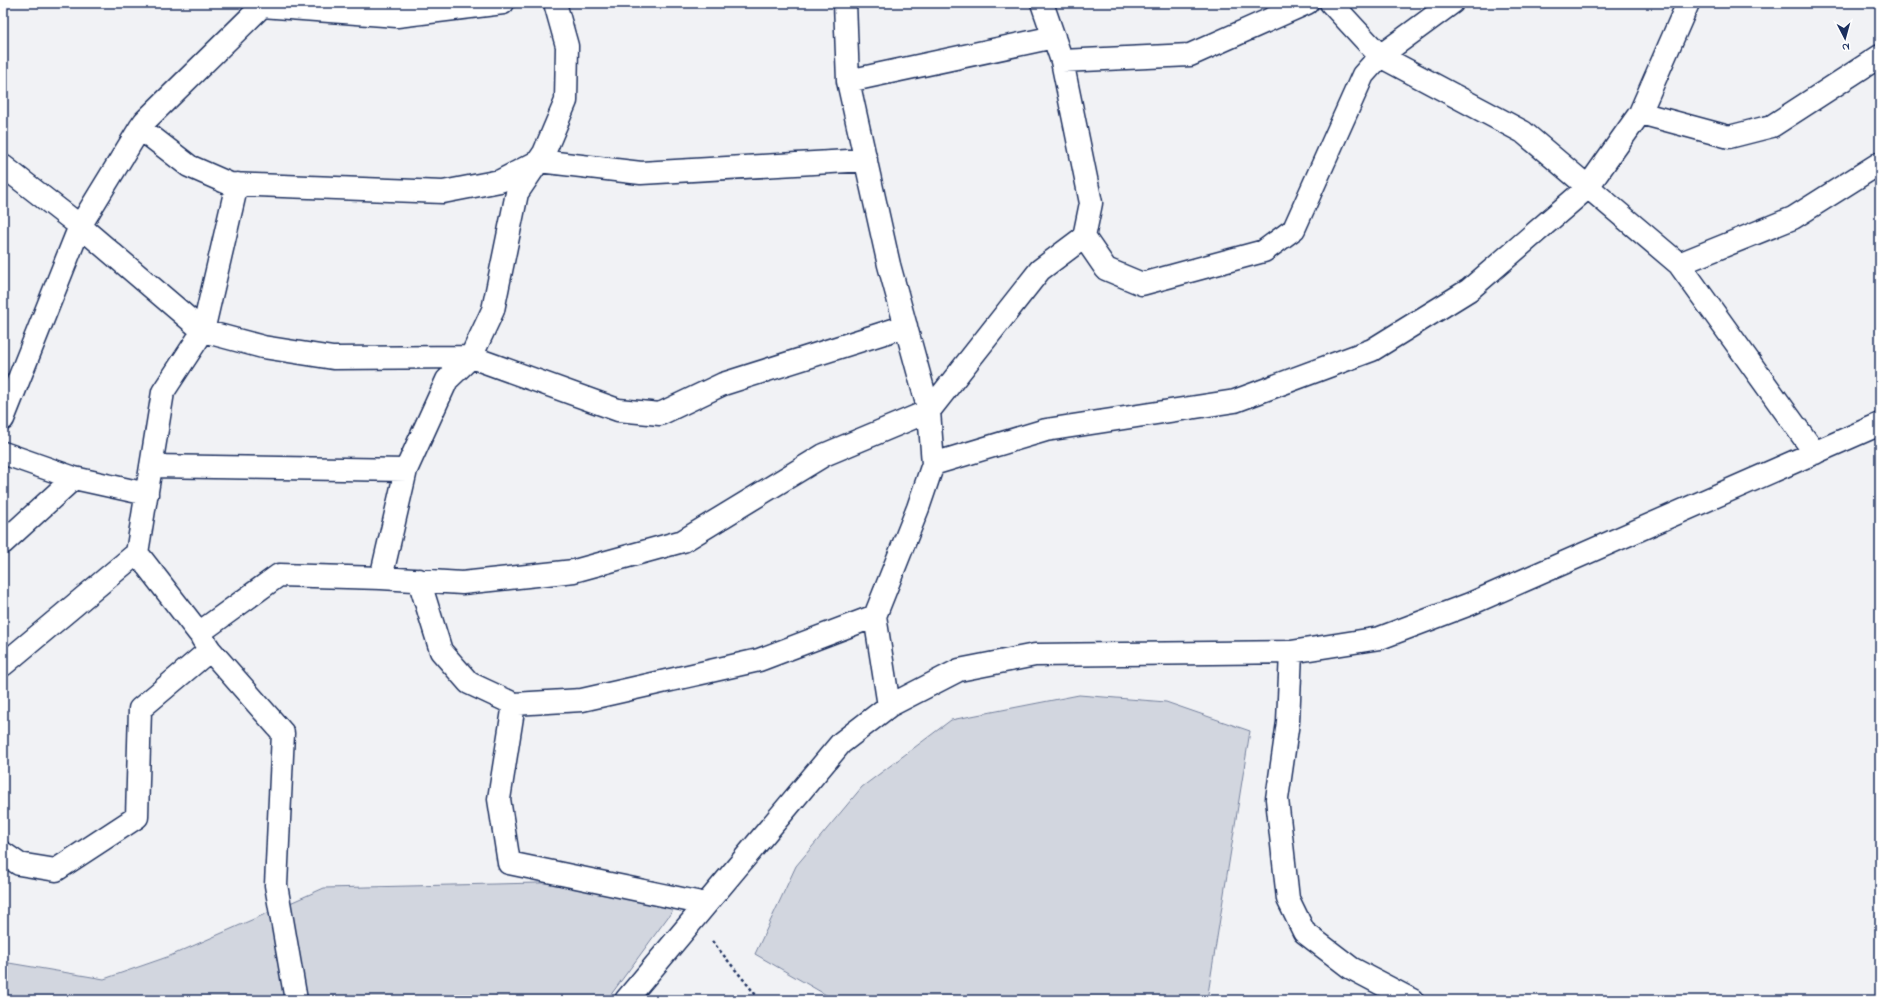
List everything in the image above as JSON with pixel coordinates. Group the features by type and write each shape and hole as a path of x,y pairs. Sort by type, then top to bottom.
{"street":[{"path":"3,420 80,226 144,121 262,6 397,16 503,3"},
{"path":"381,578 406,470 448,380 471,357 493,310 517,193 539,161 566,101 567,46 556,3"},
{"path":"846,3 848,81 889,265 929,412 933,464 918,508 875,616 889,706"},
{"path":"3,853 19,864 56,870 137,817 140,709 204,642 279,575 381,578 462,583 574,571 683,541 824,455 929,412 1040,270 1084,237 1091,202 1062,61 1042,3"},
{"path":"1062,61 1190,55 1307,3"},
{"path":"1331,3 1380,56 1523,132 1678,264 1816,453"},
{"path":"1084,237 1106,269 1142,284 1264,251 1294,229 1363,75 1380,56 1452,3"},
{"path":"933,464 1046,430 1235,401 1372,350 1469,290 1587,188 1640,113 1688,3"},
{"path":"848,81 1054,37"},
{"path":"1640,113 1729,137 1772,126 1880,56"},
{"path":"140,128 189,166 230,184 443,192 500,181 539,161 641,173 866,160"},
{"path":"1678,264 1793,218 1880,163"},
{"path":"3,166 80,226 203,331 263,347 333,358 471,357 618,410 660,414 723,384 906,326"},
{"path":"3,665 137,553 163,392 203,331 237,184"},
{"path":"626,1000 841,743 889,706 959,670 1035,655 1292,652 1380,638 1470,604 1880,424"},
{"path":"3,453 74,478 147,494"},
{"path":"152,466 406,470"},
{"path":"3,542 74,478"},
{"path":"137,553 204,642 283,733 276,885 296,1000"},
{"path":"419,580 441,651 469,683 514,704 582,700 759,660 875,616"},
{"path":"1292,652 1288,722 1277,798 1288,899 1304,932 1352,968 1412,1000"},
{"path":"514,704 499,799 509,863 700,912"}],"path":[{"path":"700,912 760,1000"}],"shaded area":[{"path":"1079,695 1166,702 1250,731 1207,1000 835,1000 755,954 796,866 862,787 951,720"},
{"path":"580,882 676,906 607,1000 3,1000 3,962 104,979 170,956 324,888"}]}
